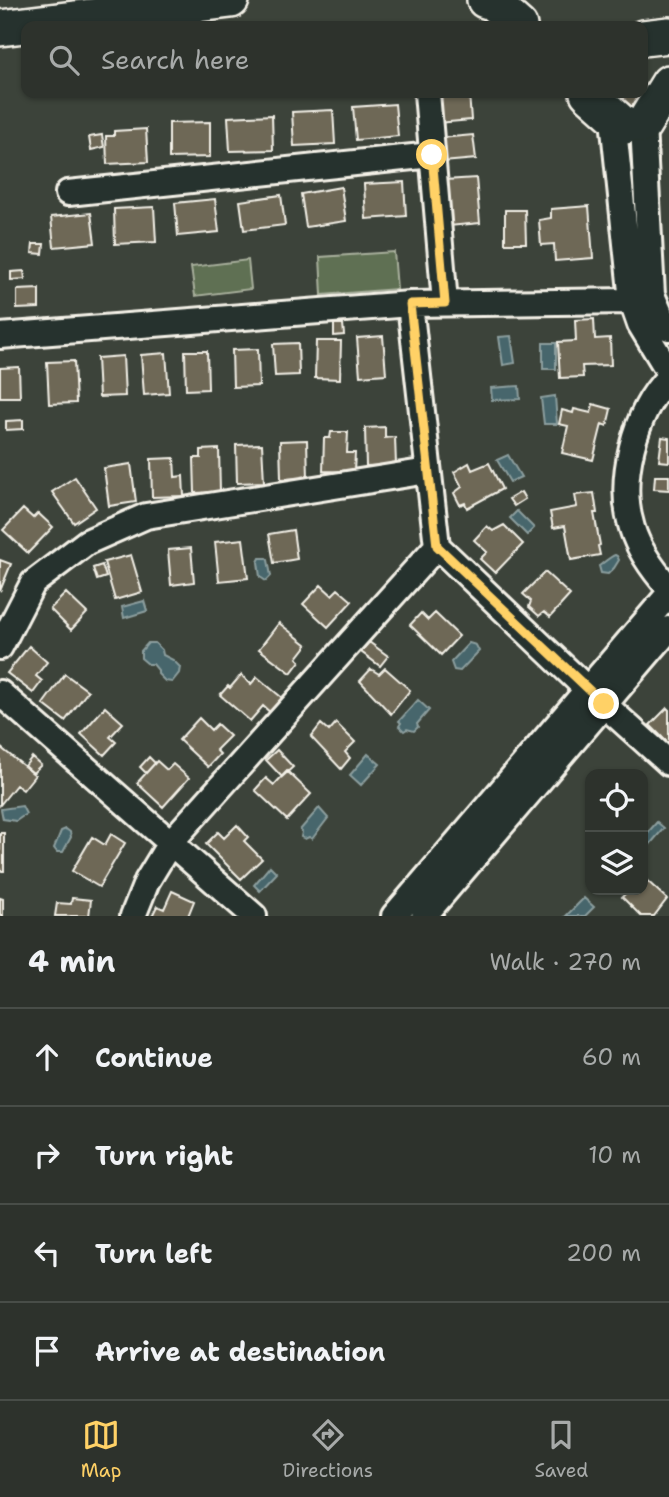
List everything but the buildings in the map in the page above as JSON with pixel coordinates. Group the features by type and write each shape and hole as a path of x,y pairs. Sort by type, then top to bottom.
{"highway":[{"path":"58,21 231,0"},
{"path":"485,0 492,2 513,21"},
{"path":"0,28 21,25"},
{"path":"648,37 669,35"},
{"path":"595,98 634,126 669,83"}],"street":[{"path":"427,98 445,303"},
{"path":"634,126 651,293 669,328"},
{"path":"68,192 432,155"},
{"path":"0,336 410,304 651,293"},
{"path":"651,293 640,324 669,374 639,423 629,458 626,495 632,528 643,555 669,587"},
{"path":"410,304 437,546 669,763"},
{"path":"0,647 33,583 87,542 146,516 428,471"},
{"path":"133,916 148,880 170,844 437,546"},
{"path":"424,916 596,697 669,594"},
{"path":"394,916 596,697 669,629"},
{"path":"0,693 254,916"}],"green space":[{"path":"394,252 397,289 322,295 320,257"},
{"path":"248,260 251,289 195,296 191,267"}],"water":[{"path":"511,336 515,363 503,365 499,337"},
{"path":"543,343 556,343 556,369 543,369"},
{"path":"519,386 520,399 492,400 491,388"},
{"path":"555,396 557,424 544,424 541,398"},
{"path":"508,455 521,477 510,482 497,460"},
{"path":"517,511 534,528 527,535 510,518"},
{"path":"615,555 619,560 614,568 608,574 601,573 599,566"},
{"path":"260,558 268,560 271,576 266,581 260,577"},
{"path":"144,601 147,611 124,618 122,607"},
{"path":"148,643 155,643 163,655 180,667 172,682 165,681 153,664 148,664 141,658 141,651"},
{"path":"469,643 476,645 479,651 460,671 454,670 451,662"},
{"path":"418,700 429,710 414,731 404,731 399,726 399,721"},
{"path":"368,754 380,764 361,785 350,775"},
{"path":"22,806 26,814 16,821 3,819 1,809"},
{"path":"319,808 328,818 312,839 301,837 300,830"},
{"path":"657,822 664,828 648,847 648,832"},
{"path":"66,829 71,837 63,852 57,852 54,848 61,831"},
{"path":"270,866 277,873 260,891 254,885"},
{"path":"584,898 594,907 585,916 566,916"}],"route":[{"path":"432,155 445,303 410,304 437,546 604,704"}]}
